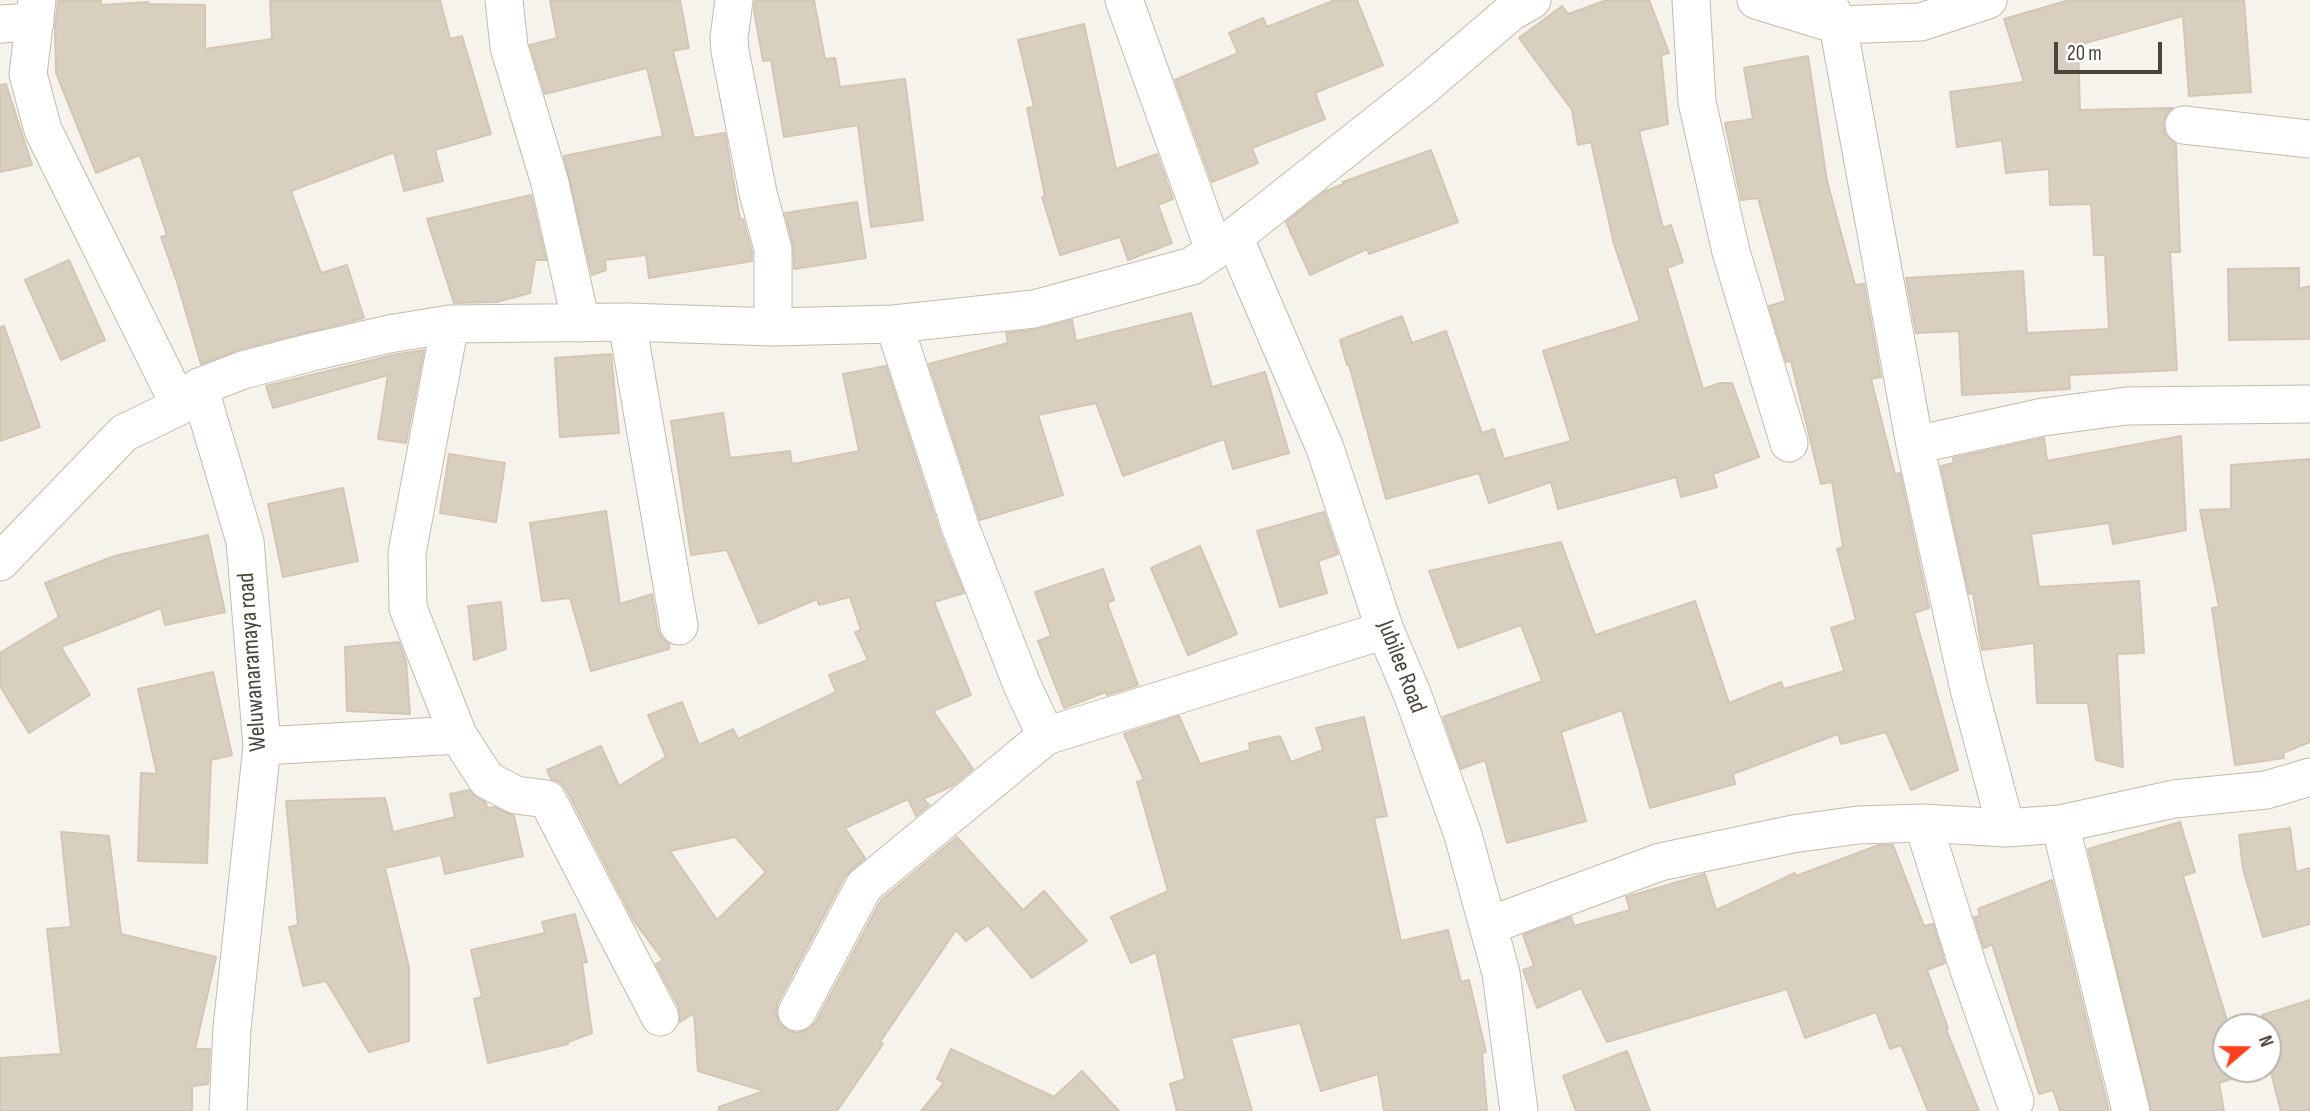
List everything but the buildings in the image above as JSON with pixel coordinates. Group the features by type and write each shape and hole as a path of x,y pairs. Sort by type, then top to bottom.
{"street":[{"path":"504,0 509,47 550,183 581,323"},
{"path":"734,0 730,51 758,194 773,249 773,327"},
{"name":"Jubilee Road","path":"1124,0 1224,244 1325,448 1385,630 1413,696 1462,835 1501,973 1519,1111"},
{"path":"0,562 124,433 243,370 312,352 389,334 450,324 627,322 773,327 894,324 1034,309 1192,266 1224,244 1421,89 1511,12 1532,0"},
{"path":"1691,0 1698,102 1731,252 1789,443"},
{"path":"1756,0 1833,13 1922,22 1988,0"},
{"path":"1833,13 1915,445 1969,689 2006,828"},
{"name":"Weluwanaramaya road","path":"24,15 28,74 43,130 190,397 244,541 262,746 232,1028 228,1111"},
{"path":"2185,125 2310,139"},
{"path":"627,322 678,625"},
{"path":"450,324 407,553 408,608 458,735 487,780 516,795 547,799 660,1017"},
{"path":"894,324 961,529 1022,685 1046,736"},
{"path":"1915,445 2043,417 2127,406 2310,404"},
{"path":"797,1012 864,886 1046,736 1385,630"},
{"path":"262,746 458,735"},
{"path":"1488,926 1660,862 1793,834 1858,825 1923,823 2006,828 2060,824 2174,799 2266,790 2310,777"},
{"path":"1923,823 1969,970 2015,1101"},
{"path":"2060,824 2131,1111"}]}
